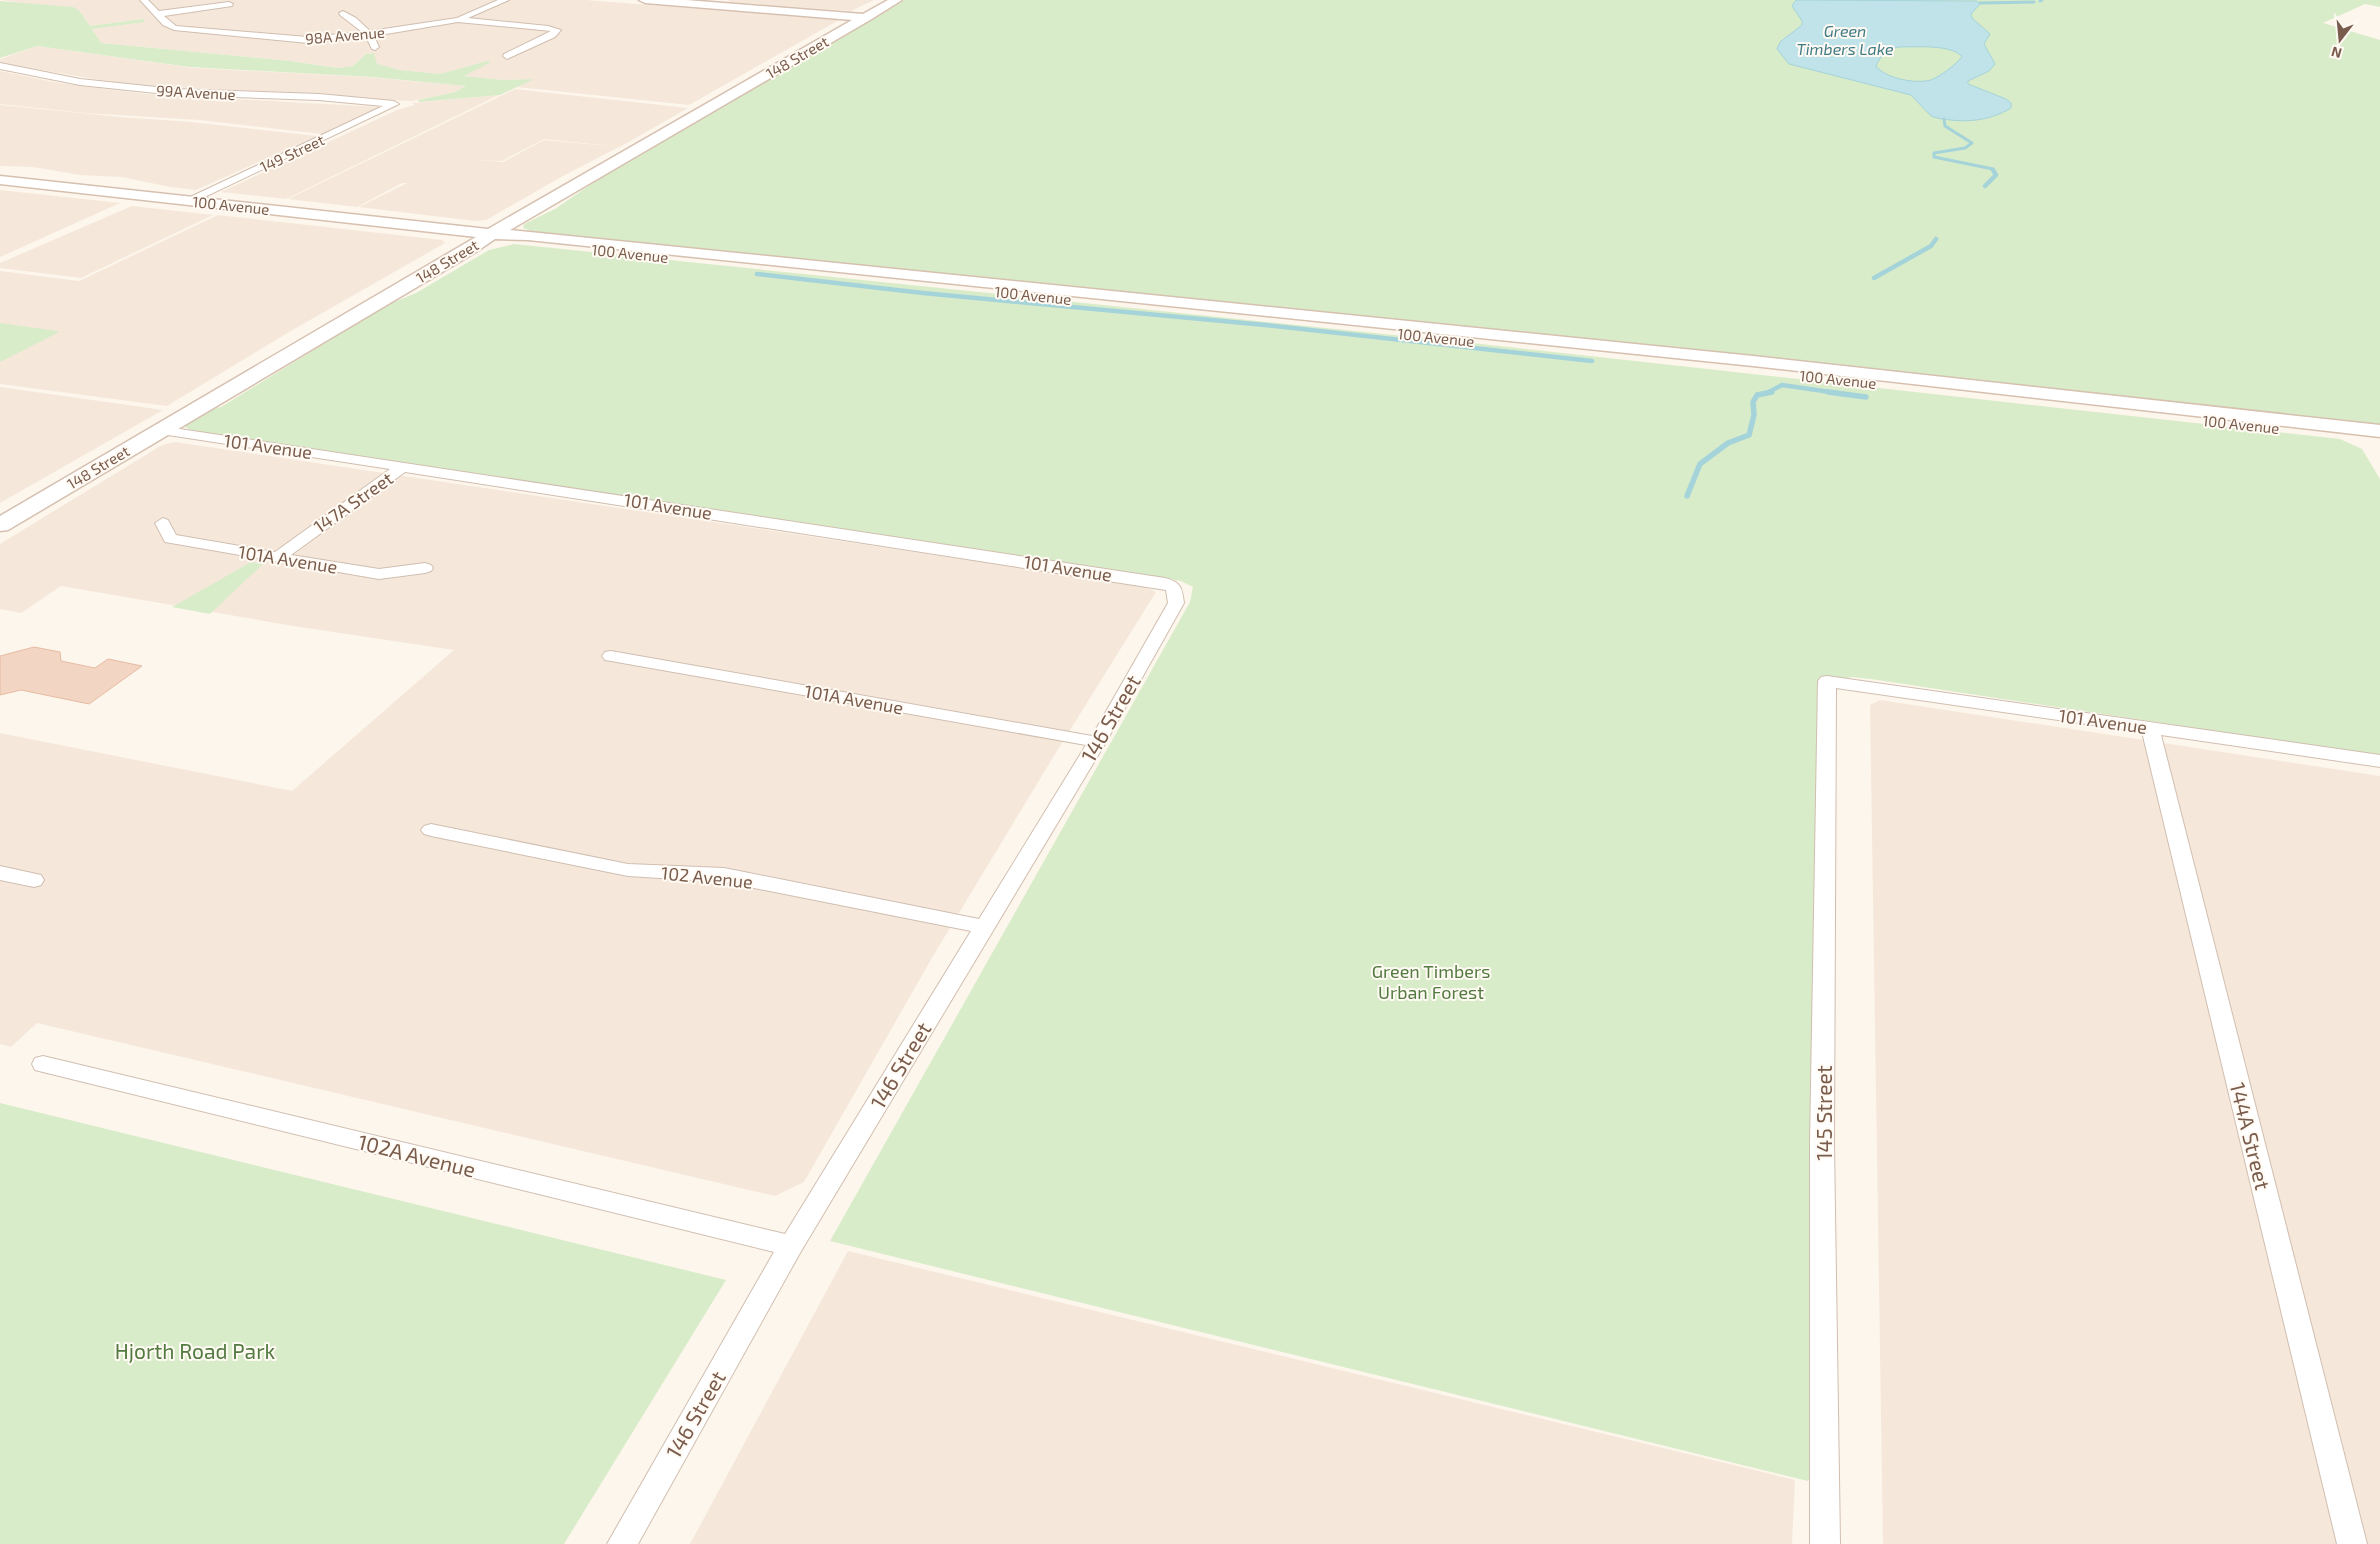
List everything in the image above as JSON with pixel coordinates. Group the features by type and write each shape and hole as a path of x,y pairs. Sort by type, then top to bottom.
{"main road":[{"path":"645,0 710,2 866,18"},
{"name":"148 Street","path":"0,525 492,234 896,0"},
{"name":"100 Avenue","path":"0,180 492,234 534,242 1780,372 2376,438"}],"street":[{"name":"98A Avenue","path":"144,0 166,23 174,28 308,40 370,34 458,20 557,30 552,35 507,56"},
{"path":"458,20 505,0"},
{"path":"158,14 229,4"},
{"path":"343,13 356,21 370,34 375,47"},
{"name":"99A Avenue","path":"0,66 80,82 175,92 319,97 394,104"},
{"name":"149 Street","path":"190,201 394,104"},
{"name":"101 Avenue","path":"160,430 1165,582 1174,587"},
{"name":"147A Street","path":"278,557 404,466"},
{"name":"101A Avenue","path":"163,523 170,540 379,574 425,568"},
{"name":"146 Street","path":"622,1544 790,1246 1097,742 1176,602 1174,587"},
{"name":"101A Avenue","path":"611,656 1097,742"},
{"name":"101 Avenue","path":"1826,681 2380,761"},
{"name":"145 Street","path":"1825,1544 1822,1143 1826,681"},
{"name":"144A Street","path":"2150,728 2352,1544"},
{"name":"102 Avenue","path":"431,830 628,870 724,875 984,927"},
{"path":"0,873 34,880"},
{"name":"102A Avenue","path":"43,1064 790,1246"}],"shaded area":[{"path":"0,0 586,0 839,20 689,105 517,87 532,79 502,80 463,76 488,61 440,74 400,70 376,64 373,53 366,54 353,66 339,68 290,61 101,43 92,29 144,22 143,19 90,26 79,10"},
{"path":"728,0 874,0 851,11 730,2"},
{"path":"37,46 194,68 367,77 466,86 455,92 412,101 386,100 335,95 149,86 106,81 0,63 0,59"},
{"path":"0,71 59,83 146,94 379,107 322,134 199,120 85,113 0,104"},
{"path":"515,89 688,108 620,147 544,139 502,161 474,160 503,162 544,140 619,147 561,177 486,220 475,221 359,207 407,183 402,183 357,207 288,199"},
{"path":"499,95 286,199 221,192 397,110 415,105 412,103"},
{"path":"0,105 191,122 317,136 196,190 170,187 122,177 80,175 33,167 0,166"},
{"path":"0,190 120,203 0,257"},
{"path":"132,206 213,215 81,278 0,268 0,263"},
{"path":"218,215 442,240 445,243 289,332 167,406 0,384 0,271 79,281"},
{"path":"0,387 163,410 0,503"},
{"path":"175,442 1143,586 1156,592 933,956 804,1182 775,1196 37,1023 11,1047 0,1044 0,733 292,791 454,650 293,626 61,586 21,613 0,609 0,544 162,445"},
{"path":"1880,700 2380,776 2380,1544 1883,1544 1870,705"},
{"path":"848,1251 1795,1480 1792,1544 690,1544"}],"green space":[{"path":"905,0 2380,0 2380,7 2365,4 2323,23 2380,40 2380,426 531,231 523,228 524,224 555,209 593,183"},
{"path":"0,1 73,7 79,10 90,26 143,19 145,22 92,29 101,43 290,61 338,68 353,66 366,54 374,53 377,64 400,70 440,74 487,61 491,62 464,76 502,80 534,79 500,95 419,102 418,100 455,92 466,86 372,77 189,67 37,46 0,58"},
{"name":"Green Timbers Urban Forest","path":"514,244 1481,344 2340,439 2362,449 2380,479 2380,756 1871,679 1851,677 1839,680 1835,690 1813,1475 1808,1481 830,1241 1190,602 1193,587 1181,581 1169,579 197,433 185,427 191,420 221,407 385,306 416,293 489,250"},
{"path":"0,323 58,331 59,332 0,362"},
{"path":"251,562 263,564 210,614 172,607"},
{"name":"Hjorth Road Park","path":"0,1103 726,1280 564,1544 0,1544"}],"water":[{"name":"Green Timbers Lake","path":"1796,0 1977,1 1980,4 1971,14 1972,18 1990,34 1984,44 1995,64 1989,71 1968,81 1968,84 2006,99 2011,103 2011,108 1984,119 1956,121 1937,118 1931,116 1911,95 1789,64 1777,49 1780,42 1802,25 1802,21 1792,6","holes":["1898,47 1942,48 1957,53 1962,57 1952,67 1931,80 1910,81 1887,74 1876,66 1882,56"]}],"building":[{"path":"34,647 60,652 61,661 95,668 108,659 142,666 89,704 21,690 0,695 0,656"}],"waterway":[{"path":"1980,3 2034,2"},
{"path":"1944,119 1945,126 1972,143 1965,148 1934,153 1934,157 1993,169 1994,171"},
{"path":"1985,186 1996,175 1993,170"},
{"path":"1874,278 1931,246 1936,239"},
{"path":"757,274 923,293 1265,325 1592,361"},
{"path":"1767,393 1782,385 1837,393"},
{"path":"1767,393 1772,392"},
{"path":"1828,392 1866,397"},
{"path":"1687,496 1700,464 1728,443 1749,435 1754,415 1753,402 1757,395 1767,393"}]}
